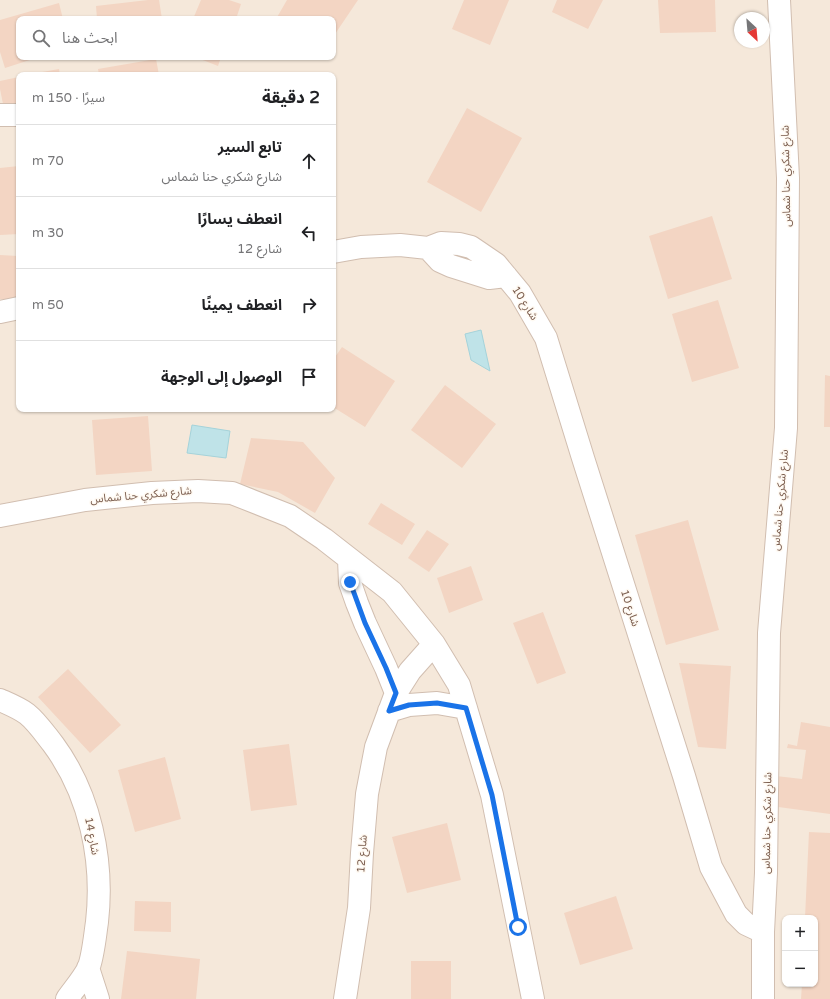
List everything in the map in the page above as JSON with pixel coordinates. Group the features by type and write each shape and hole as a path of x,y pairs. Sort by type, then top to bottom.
{"street":[{"name":"شارع شكري حنا شماس","path":"763,999 769,633 786,428 788,178 779,0"},
{"path":"0,115 16,115"},
{"name":"شارع 10","path":"336,251 361,247 400,245 428,248 441,243 459,244 471,247 496,264 520,293 546,338 684,776 711,867 736,914 746,924 763,932"},
{"path":"0,312 16,309"},
{"name":"شارع شكري حنا شماس","path":"0,516 85,500 152,493 198,491 232,493 290,516 392,592 434,644 459,684 492,795 534,999"},
{"path":"349,559 350,582 365,623 386,668 392,702 409,705 437,703 466,708"},
{"name":"شارع 12","path":"345,999 359,908 362,853 368,794 376,747 392,702 410,671 434,644"},
{"name":"شارع 14","path":"0,700 26,714 44,732 57,749 72,773 83,797 92,829 98,881 98,908 95,941 88,968 67,999"},
{"path":"88,968 98,999"}],"shaded area":[{"path":"0,0 830,0 830,999 0,999"}],"water":[{"path":"481,330 490,371 471,360 465,334"},
{"path":"192,425 230,431 226,458 187,453"}],"building":[{"path":"159,0 162,16 97,16 96,6"},
{"path":"201,0 229,0 241,4 237,16 194,16"},
{"path":"287,0 358,0 336,33 336,16 278,16"},
{"path":"464,0 509,0 490,45 452,29"},
{"path":"557,0 603,0 588,29 552,12"},
{"path":"658,0 715,0 716,32 660,33"},
{"path":"59,3 62,16 16,16 16,60 30,60 5,68 0,52 0,20"},
{"path":"156,60 158,72 98,72 98,69"},
{"path":"203,60 220,60 218,66"},
{"path":"59,69 60,72 42,72"},
{"path":"16,78 16,106 4,109 0,81"},
{"path":"467,108 522,138 481,212 427,182"},
{"path":"16,166 16,234 0,235 0,168"},
{"path":"712,216 732,279 668,299 649,236"},
{"path":"0,255 16,256 16,300 0,299"},
{"path":"718,300 739,368 692,382 672,314"},
{"path":"342,347 395,381 365,427 336,409 336,356"},
{"path":"825,375 830,376 830,427 824,427"},
{"path":"445,385 496,424 462,468 411,430"},
{"path":"148,416 152,471 96,475 92,420"},
{"path":"251,438 303,442 335,478 315,513 278,492 240,484"},
{"path":"381,503 415,524 402,545 368,524"},
{"path":"688,520 719,630 666,645 635,535"},
{"path":"427,530 449,544 429,572 408,558"},
{"path":"471,566 483,600 449,613 437,578"},
{"path":"543,612 566,673 537,684 513,623"},
{"path":"679,663 731,666 726,749 698,747"},
{"path":"68,669 121,725 90,753 38,697"},
{"path":"801,722 830,727 830,814 771,806 776,776 802,779 806,750 787,748 788,744 797,746"},
{"path":"289,744 297,805 251,811 243,750"},
{"path":"165,757 181,819 135,832 118,770"},
{"path":"447,823 461,880 407,893 392,837"},
{"path":"809,832 830,833 830,999 801,999 802,987 818,987 818,915 805,915"},
{"path":"616,896 633,949 580,965 564,913"},
{"path":"135,901 171,902 171,932 134,931"},
{"path":"127,951 200,959 196,999 121,999"},
{"path":"411,961 451,961 451,999 411,999"}],"route":[{"path":"350,582 365,623 396,693 389,711 409,705 437,703 466,708 492,795 518,927"}]}
